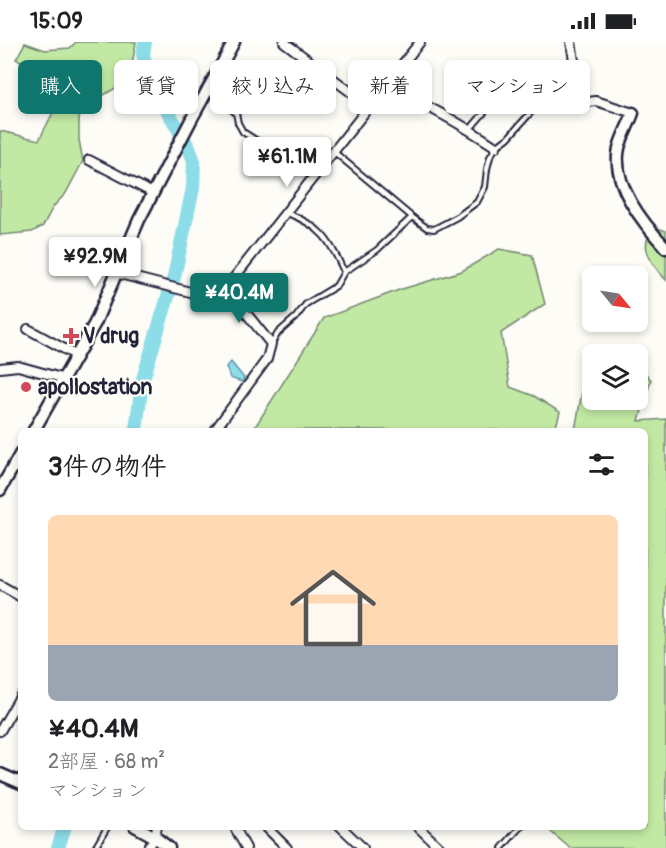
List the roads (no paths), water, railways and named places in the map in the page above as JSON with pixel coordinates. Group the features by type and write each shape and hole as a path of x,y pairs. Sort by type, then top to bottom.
{"street":[{"path":"35,428 95,323 172,155 234,42"},
{"path":"284,42 348,89"},
{"path":"406,60 420,42"},
{"path":"572,42 575,60"},
{"path":"590,102 596,101 633,113 619,149 619,175 625,191 666,248"},
{"path":"432,109 470,129 496,147"},
{"path":"116,273 202,295 226,288 362,114"},
{"path":"89,160 153,194"},
{"path":"216,428 267,359 271,344 226,288"},
{"path":"28,329 77,356"},
{"path":"0,368 18,366 64,378"},
{"path":"0,489 18,462"},
{"path":"0,585 18,594"},
{"path":"0,732 18,700"},
{"path":"0,774 18,782"},
{"path":"236,830 246,848"},
{"path":"269,830 287,848"},
{"path":"344,830 363,848"},
{"path":"421,830 440,848"},
{"path":"148,848 156,832 170,848"}],"lane":[{"path":"236,114 243,132 313,176"},
{"path":"470,129 483,114"},
{"path":"333,150 412,217 427,228 434,229 473,207 484,192 488,164 496,147 508,138 529,114"},
{"path":"285,212 318,229 335,250 344,272"},
{"path":"271,344 281,329 296,317 306,304 336,286 344,272 377,250 412,217"},
{"path":"95,848 106,830"},
{"path":"502,848 518,830"}],"water":[{"path":"231,362 244,378 242,382 230,378 226,367"}],"waterway":[{"path":"136,428 142,382 174,277 193,188 194,161 189,148 148,77 143,54 145,42"},
{"path":"58,848 64,830"}],"place":[{"name":"V drug","path":"71,336"},
{"name":"apollostation","path":"26,387"}]}
